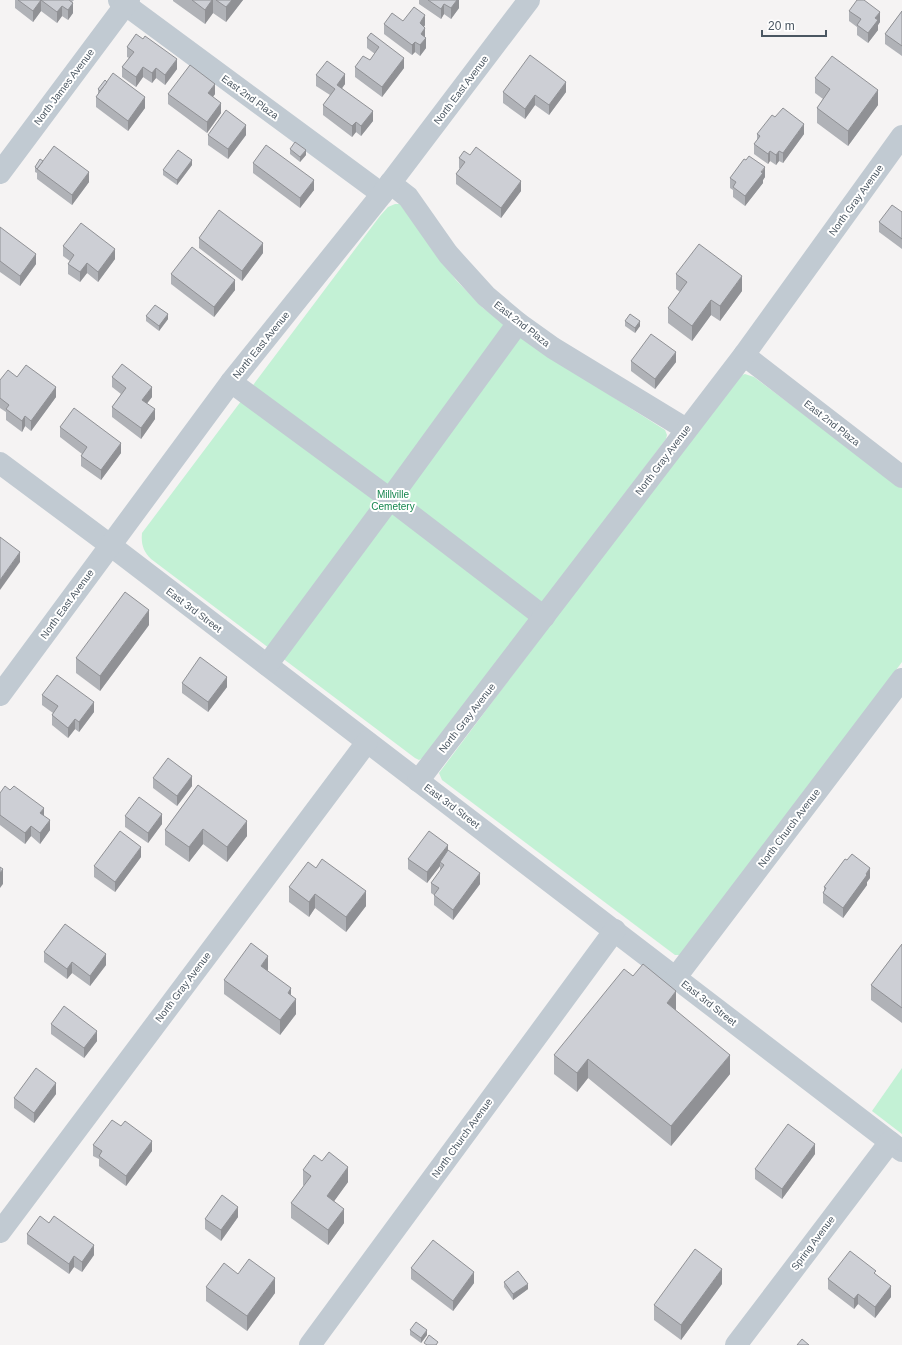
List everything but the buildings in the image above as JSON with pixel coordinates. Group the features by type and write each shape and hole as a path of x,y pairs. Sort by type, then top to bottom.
{"street":[{"name":"North East Avenue","path":"0,695 231,382 386,188 529,0"},
{"name":"East 2nd Plaza","path":"124,2 386,188 408,197 448,254 486,296 518,323 553,348 686,429"},
{"name":"North James Avenue","path":"0,173 124,2"},
{"name":"North Gray Avenue","path":"418,781 744,355 902,136"},
{"path":"267,665 518,323"},
{"name":"East 2nd Plaza","path":"744,355 902,477"},
{"path":"231,382 390,499 544,617"},
{"name":"East 3rd Street","path":"0,463 110,545 896,1146"},
{"name":"North Church Avenue","path":"676,977 902,679"},
{"name":"North Gray Avenue","path":"0,1232 367,742"},
{"name":"North Church Avenue","path":"310,1345 615,930"},
{"name":"Spring Avenue","path":"736,1345 896,1146"}],"green space":[{"name":"Millville Cemetery","path":"395,204 400,204 456,280 483,308 616,399 665,430 667,435 666,439 428,755 419,760 151,559 144,550 142,541 142,533 380,216 388,207"},
{"path":"745,374 754,377 902,488 902,662 685,950 680,955 675,955 442,780 439,773 733,381"},
{"path":"902,1068 902,1134 872,1111"}]}
